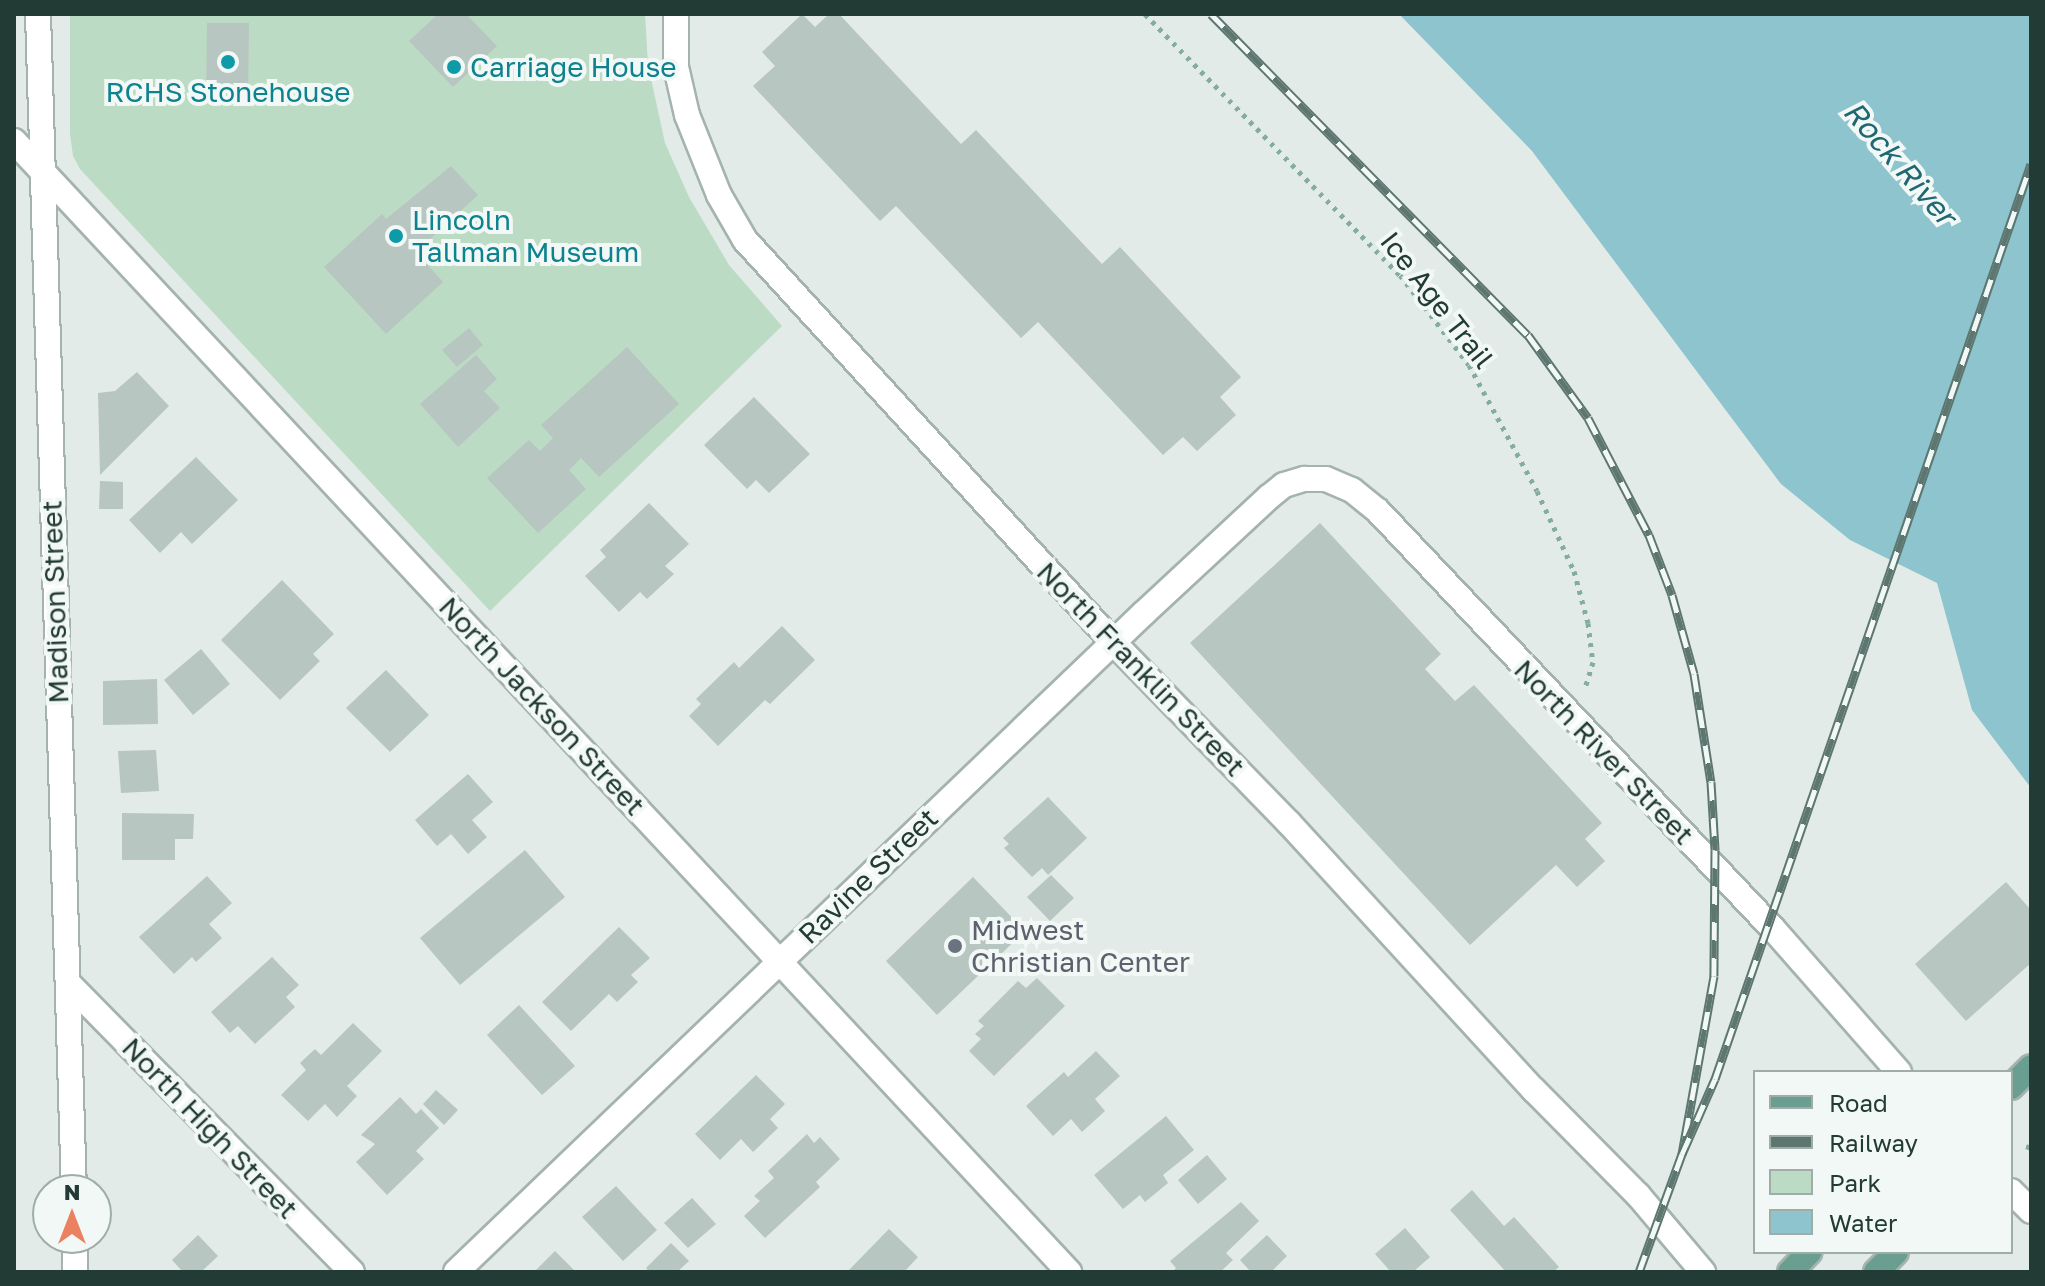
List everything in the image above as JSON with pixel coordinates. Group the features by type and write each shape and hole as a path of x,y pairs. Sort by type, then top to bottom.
{"main road":[{"path":"2013,1085 2031,1067"},
{"path":"1790,1272 1807,1254"},
{"path":"1876,1272 1894,1254"}],"street":[{"name":"Madison Street","path":"38,14 74,1174"},
{"name":"North Franklin Street","path":"676,14 676,67 687,115 705,167 745,240 1113,642 1289,823 1534,1090 1638,1195 1703,1272"},
{"name":"North Jackson Street","path":"14,141 1069,1272"},
{"name":"North River Street","path":"1284,485 1304,479 1326,479 1352,490 1378,511 1569,717 1775,931 1897,1070"},
{"name":"Ravine Street","path":"456,1272 1113,642 1284,485"},
{"name":"North High Street","path":"68,983 352,1272"},
{"path":"2013,1193 2031,1211"}],"path":[{"name":"Ice Age Trail","path":"1145,14 1400,275 1469,365 1537,491 1574,571 1588,623 1593,662 1589,681 1569,717"}],"green space":[{"path":"70,14 645,14 648,65 665,143 689,197 729,265 782,326 490,611 80,169 73,156 70,134"}],"water":[{"name":"Rock River","path":"1399,14 2031,14 2031,788 1972,710 1937,583 1850,540 1781,484 1532,151"}],"building":[{"name":"Carriage House","path":"438,14 466,14 497,46 453,87 409,41"},
{"path":"802,14 815,27 829,14 839,14 961,144 976,130 1102,264 1120,247 1241,377 1220,397 1236,415 1197,451 1183,437 1163,455 1038,322 1021,338 896,206 880,221 753,86 775,66 762,52"},
{"name":"RCHS Stonehouse","path":"207,23 249,23 248,101 206,101"},
{"name":"Lincoln Tallman Museum","path":"451,166 478,195 416,252 443,282 386,334 324,267 382,214 386,219"},
{"path":"469,328 483,345 457,367 442,350"},
{"path":"627,347 679,404 599,477 581,458 569,470 586,489 538,533 487,478 529,440 540,451 553,438 541,425"},
{"path":"476,355 497,379 484,391 500,408 458,447 420,404"},
{"path":"137,372 169,406 100,475 98,393 115,391"},
{"path":"754,397 810,454 769,493 756,480 747,489 704,445"},
{"path":"196,457 238,500 192,544 181,532 160,553 129,520"},
{"path":"100,481 123,482 123,509 99,509"},
{"path":"649,503 689,544 665,566 674,574 647,599 640,592 619,612 585,576 606,557 600,550"},
{"path":"1320,523 1441,654 1425,669 1455,701 1474,685 1602,823 1585,839 1605,861 1577,887 1556,865 1470,945 1190,643"},
{"path":"282,580 334,634 313,654 320,661 280,700 221,640"},
{"path":"782,626 815,660 770,704 765,700 718,746 689,716 701,704 696,699 734,662 739,668"},
{"path":"201,649 230,684 193,715 164,680"},
{"path":"386,670 429,715 390,752 346,708"},
{"path":"157,679 158,724 103,725 103,681"},
{"path":"156,750 159,791 121,793 118,751"},
{"path":"468,774 493,802 472,820 487,837 468,854 451,834 437,846 415,820"},
{"path":"1048,797 1087,838 1048,875 1042,868 1032,877 1004,848 1009,844 1003,838"},
{"path":"122,813 194,814 193,839 175,839 175,860 122,860"},
{"path":"525,850 565,897 460,985 420,938"},
{"path":"1051,875 1074,898 1050,921 1027,897"},
{"path":"207,876 232,903 209,924 222,938 196,962 192,957 174,974 139,937"},
{"name":"Midwest Christian Center","path":"973,877 1025,931 937,1015 886,961"},
{"path":"2006,882 2031,910 2031,963 1966,1021 1915,964"},
{"path":"619,927 650,958 631,975 638,982 617,1002 609,994 571,1031 542,1002"},
{"path":"272,957 299,985 286,997 295,1007 255,1044 238,1026 230,1033 211,1012"},
{"path":"1037,978 1065,1006 994,1076 969,1051 981,1039 975,1034 984,1026 978,1021 1018,981 1026,988"},
{"path":"519,1005 575,1066 542,1095 487,1035"},
{"path":"353,1023 382,1051 347,1086 357,1096 337,1117 325,1104 308,1121 281,1095 306,1070 300,1063 315,1049 321,1055"},
{"path":"1096,1051 1120,1076 1095,1099 1105,1111 1082,1132 1071,1119 1053,1136 1026,1106 1064,1072 1068,1077"},
{"path":"756,1075 785,1104 770,1119 778,1128 753,1152 741,1139 720,1160 695,1134"},
{"path":"436,1090 458,1110 444,1125 423,1104"},
{"path":"400,1097 416,1114 421,1109 439,1128 416,1151 424,1159 387,1195 356,1162 375,1144 361,1135"},
{"path":"1166,1116 1194,1150 1163,1175 1168,1183 1145,1202 1140,1195 1123,1209 1094,1175"},
{"path":"807,1134 814,1143 820,1137 840,1159 816,1182 820,1187 765,1238 744,1216 760,1201 754,1196 774,1178 768,1171"},
{"path":"1207,1155 1227,1179 1198,1204 1178,1180"},
{"path":"616,1186 657,1230 623,1261 582,1217"},
{"path":"1472,1190 1504,1226 1514,1217 1559,1267 1553,1272 1506,1272 1450,1210"},
{"path":"692,1198 716,1224 688,1248 664,1223"},
{"path":"1241,1202 1259,1221 1226,1253 1233,1260 1220,1272 1172,1272 1176,1268 1170,1261"},
{"path":"1405,1228 1430,1257 1413,1272 1391,1272 1375,1254"},
{"path":"889,1229 918,1257 904,1272 847,1272"},
{"path":"198,1235 218,1256 201,1272 183,1272 172,1260"},
{"path":"1267,1235 1287,1256 1271,1272 1251,1272 1240,1260"},
{"path":"671,1243 689,1261 677,1272 649,1272 646,1268"},
{"path":"555,1251 576,1272 534,1272"}],"railway":[{"path":"1211,14 1528,335 1588,418 1649,535 1672,595 1694,674 1711,782 1715,850 1714,976 1682,1154"},
{"path":"1639,1272 1682,1154 1715,1079 2031,164"}],"place":[{"name":"RCHS Stonehouse","path":"228,62"},
{"name":"Carriage House","path":"454,67"},
{"name":"Lincoln Tallman Museum","path":"396,236"},
{"name":"Midwest Christian Center","path":"955,946"}]}
